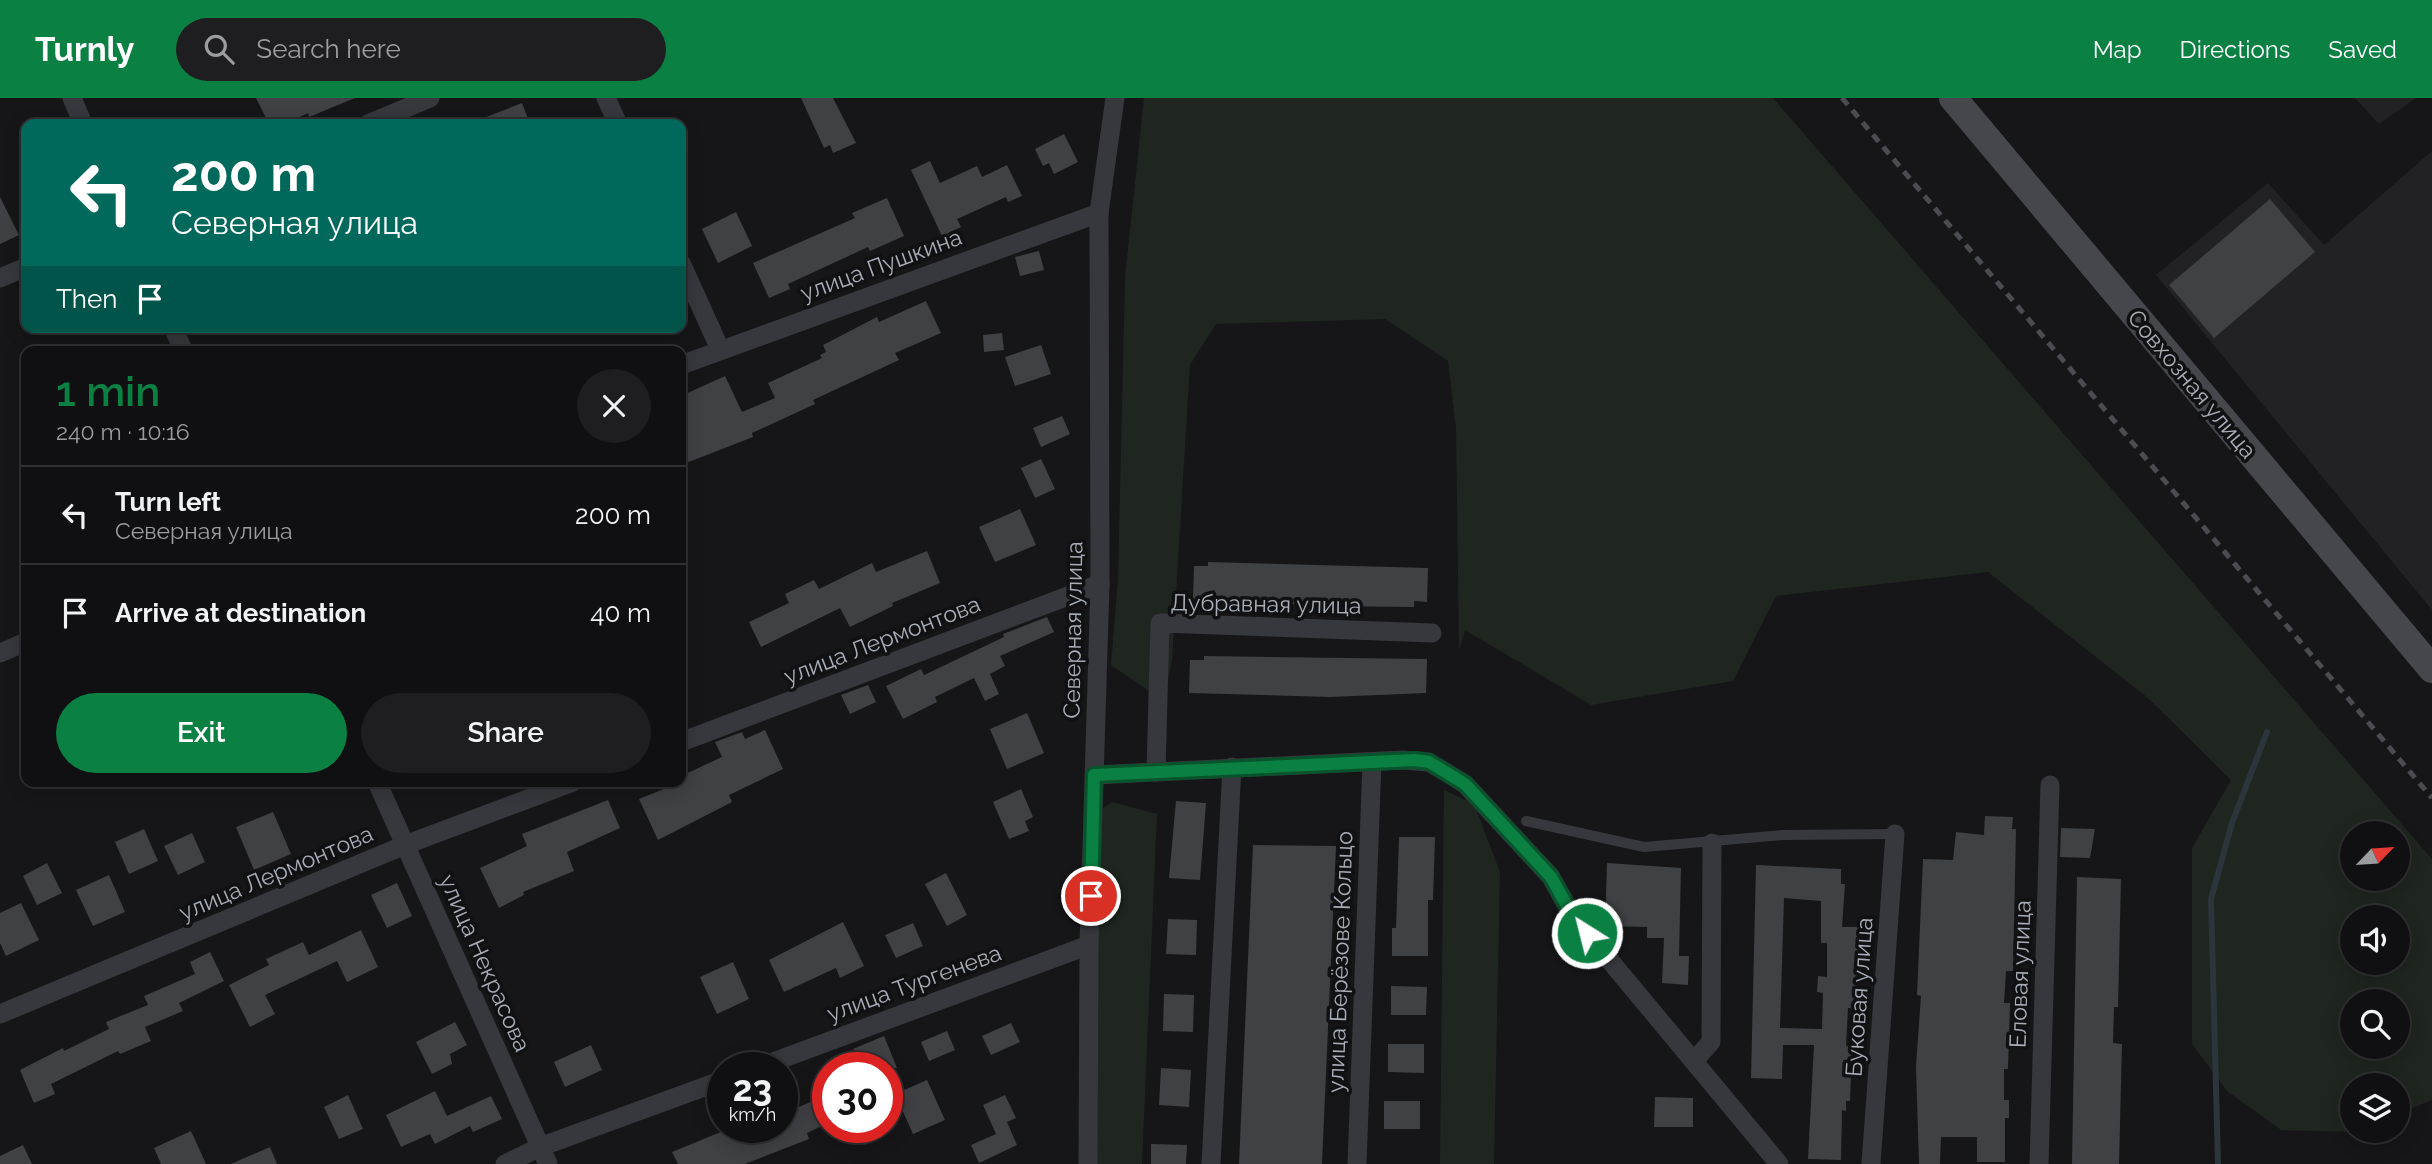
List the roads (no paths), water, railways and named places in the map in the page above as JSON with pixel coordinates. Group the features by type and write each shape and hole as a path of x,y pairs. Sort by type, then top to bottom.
{"street":[{"path":"72,98 81,119"},
{"path":"380,119 430,98"},
{"path":"606,98 616,119"},
{"name":"Северная улица","path":"1088,1164 1089,945 1100,583 1099,213 1115,98"},
{"name":"Совхозная улица","path":"1953,98 2432,669"},
{"name":"улица Пушкина","path":"686,363 1099,213"},
{"path":"0,278 21,269"},
{"path":"686,274 720,349"},
{"name":"улица Лермонтова","path":"686,740 1100,583"},
{"name":"Дубравная улица","path":"1156,772 1160,623 1432,633"},
{"path":"0,653 21,644"},
{"path":"1094,775 1403,760 1429,762 1465,784 1551,877 1572,915 1779,1164"},
{"name":"улица Берёзове Кольцо","path":"1357,1164 1372,762"},
{"path":"1211,1164 1232,767"},
{"name":"Еловая улица","path":"2039,1164 2050,785"},
{"name":"улица Некрасова","path":"379,787 544,1156"},
{"name":"улица Лермонтова","path":"0,1014 405,845 560,787"},
{"name":"Буковая улица","path":"1871,1164 1895,834"},
{"path":"1693,1061 1712,1042 1712,843"},
{"name":"улица Тургенева","path":"798,1053 1089,945"},
{"path":"505,1164 544,1156 707,1087"}],"lane":[{"path":"1526,821 1644,847 1783,835 1895,834"}],"waterway":[{"path":"2218,1164 2211,899 2232,823 2267,732"}],"railway":[{"path":"1842,98 2432,798"}]}
